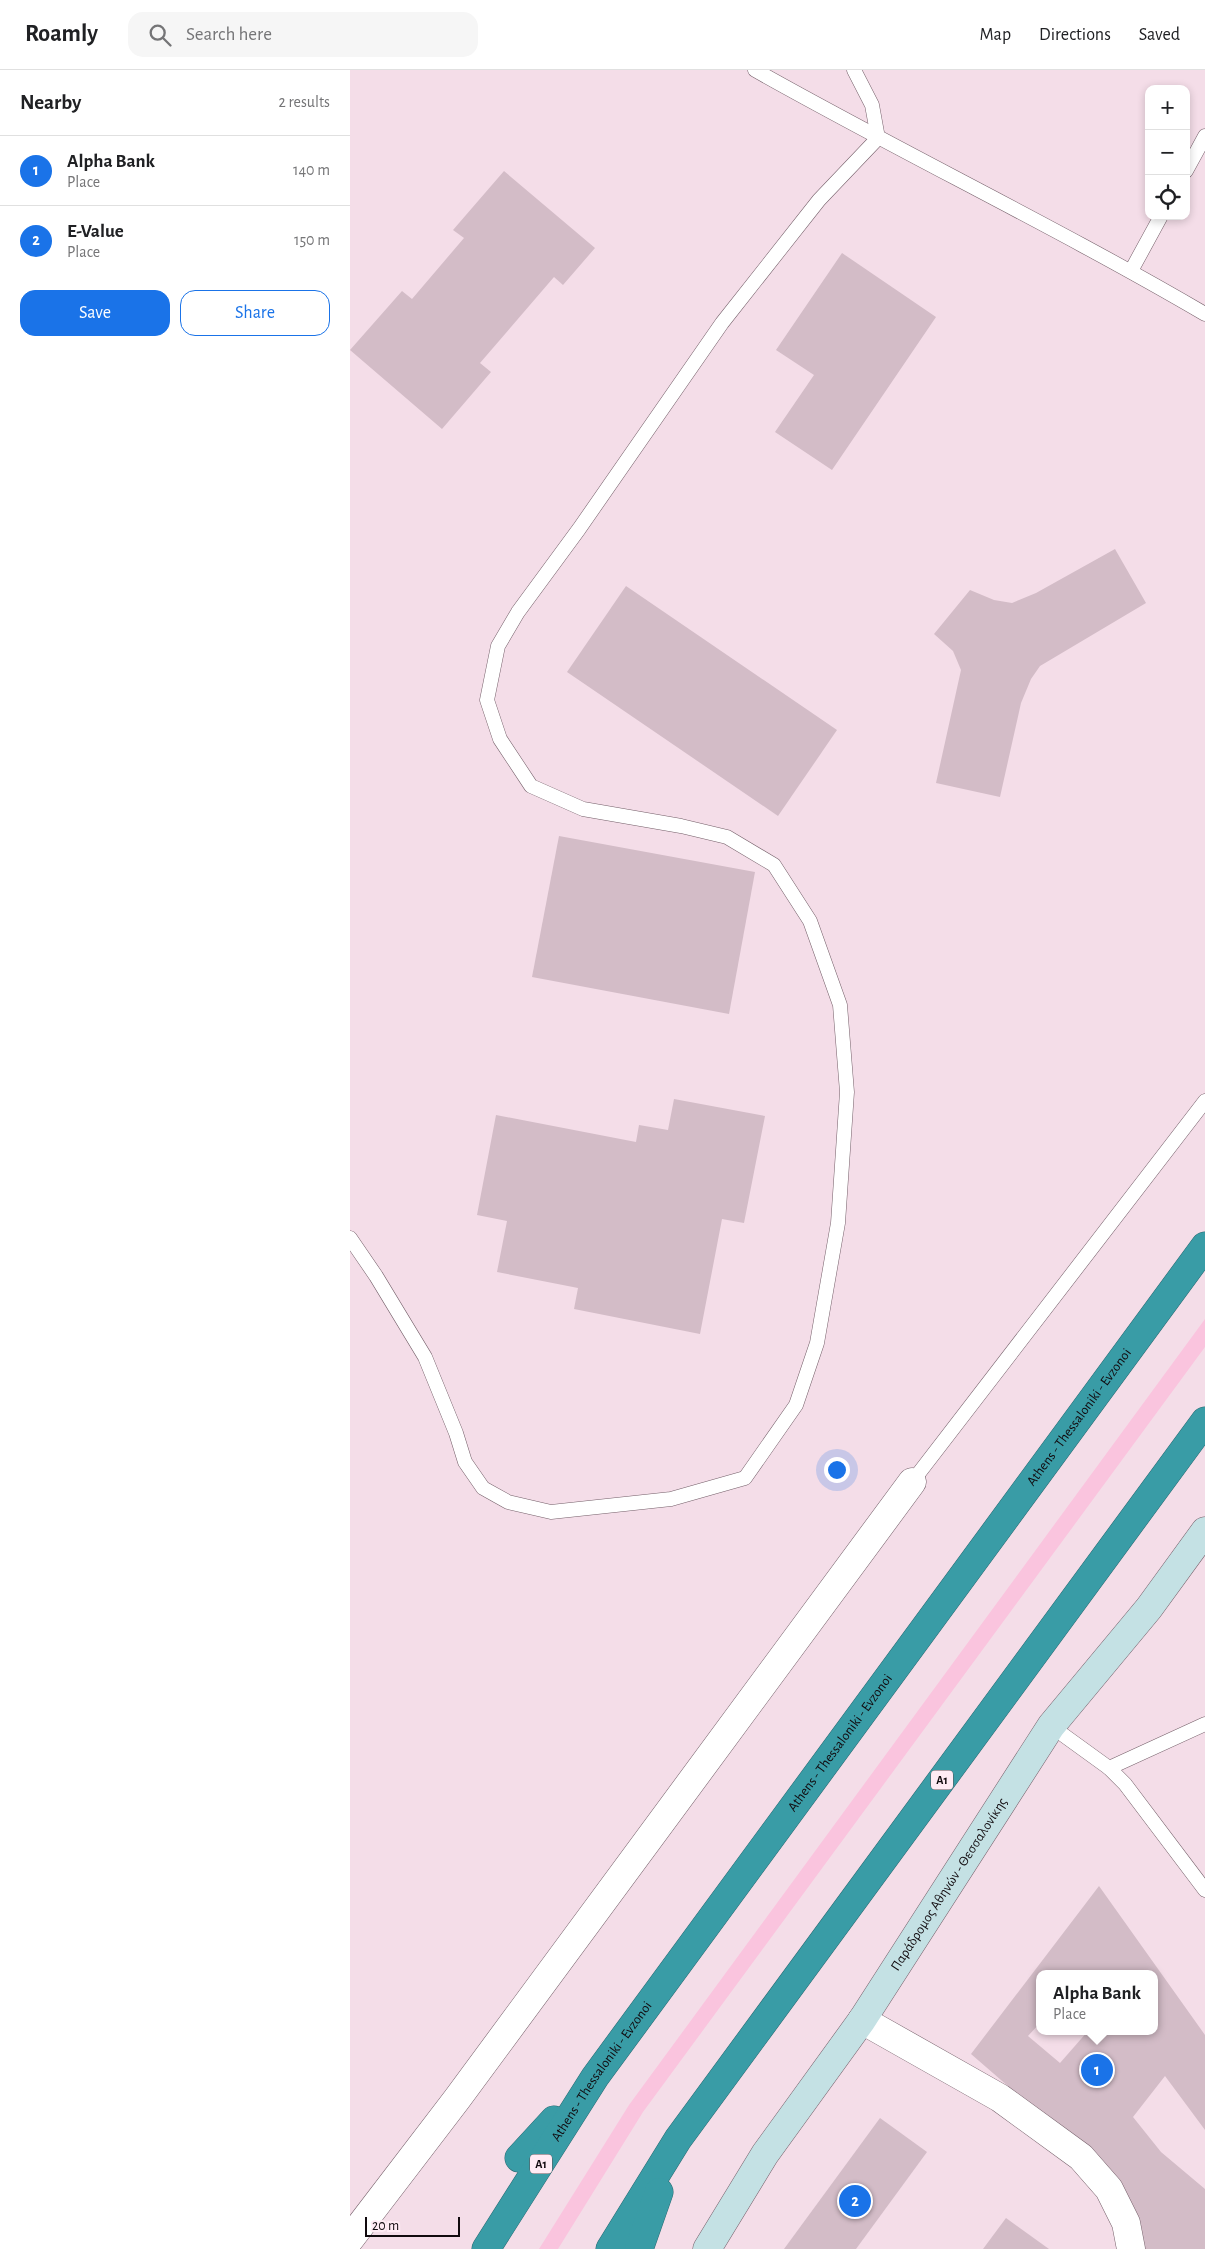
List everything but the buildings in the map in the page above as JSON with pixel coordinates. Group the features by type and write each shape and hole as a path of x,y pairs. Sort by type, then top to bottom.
{"highway":[{"name":"Athens - Thessaloniki - Evzonoi","path":"486,2249 595,2078 1205,1246"},
{"name":"Α1","path":"610,2249 678,2139 1205,1421"},
{"path":"519,2158 595,2078"},
{"path":"639,2249 678,2139"}],"main road":[{"name":"Παράδρομος Αθηνών - Θεσσαλονίκης","path":"707,2249 765,2154 862,2020 1052,1726 1150,1608 1205,1531"}],"street":[{"path":"350,2239 457,2099 912,1482"},
{"path":"862,2020 1000,2098 1081,2156 1109,2189 1126,2223 1131,2249"}],"lane":[{"path":"755,70 878,138 1131,271 1205,314"},
{"path":"854,70 872,105 878,138"},
{"path":"1190,163 1205,136"},
{"path":"350,1238 376,1276 425,1357 456,1433 465,1462 483,1488 508,1502 552,1512 671,1499 745,1478 796,1405 816,1343 838,1223 847,1092 840,1005 810,920 774,865 727,837 681,826 583,809 531,786 500,739 487,700 498,646 518,612 722,324 820,200 878,138"},
{"path":"1131,271 1159,220"},
{"path":"912,1482 1205,1101"},
{"path":"1109,1768 1205,1724"},
{"path":"1052,1726 1109,1768 1125,1784 1205,1890"}],"shaded area":[{"path":"1205,1319 1205,1347 643,2112 558,2249 539,2249 629,2105"}],"place":[{"name":"Alpha Bank","path":"1097,2070"},
{"name":"E-Value","path":"855,2201"}]}
